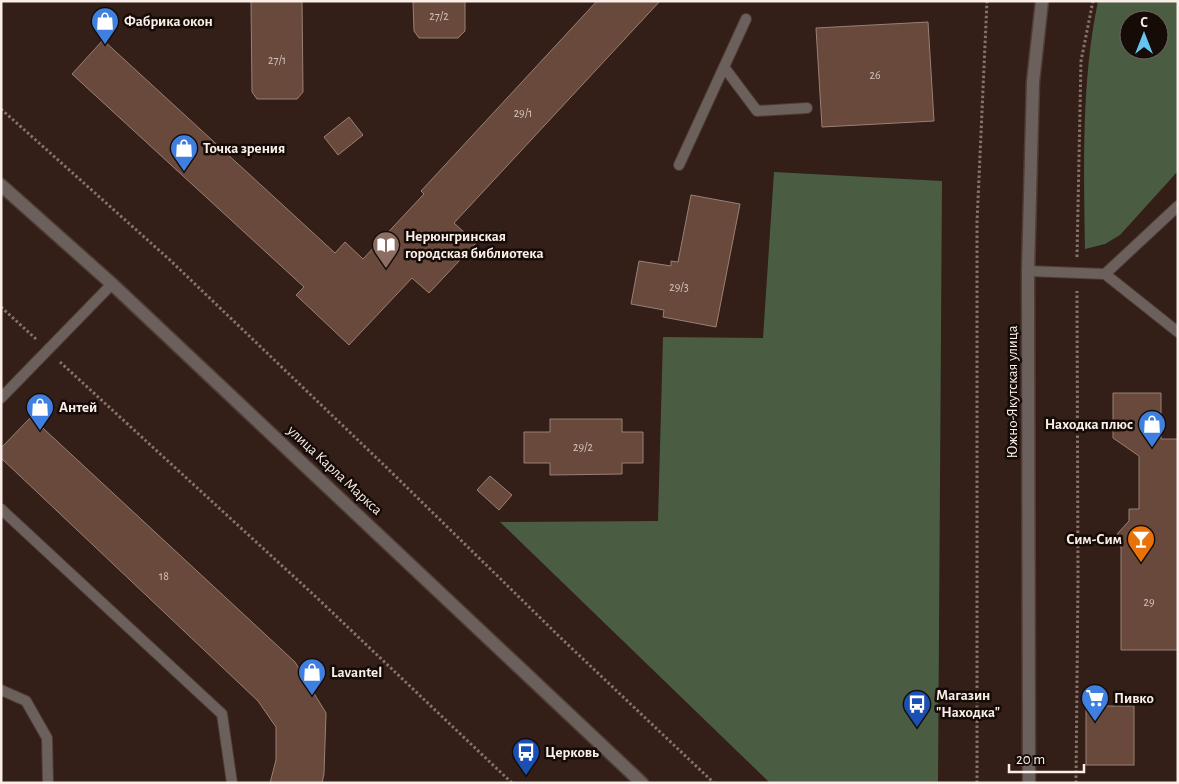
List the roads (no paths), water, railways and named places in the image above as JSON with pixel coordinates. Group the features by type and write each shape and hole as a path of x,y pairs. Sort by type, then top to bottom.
{"street":[{"name":"Южно-Якутская улица","path":"1028,783 1028,271 1033,82 1042,1"},
{"name":"улица Карла Маркса","path":"1,185 112,284 642,783"}],"lane":[{"path":"679,165 746,18"},
{"path":"724,67 757,111 807,108"},
{"path":"1105,274 1178,206"},
{"path":"1028,271 1105,274 1178,332"},
{"path":"1,398 112,284"},
{"path":"1,509 222,714 232,783"},
{"path":"1,690 26,701 47,738 48,783"}],"place":[{"name":"Фабрика окон","path":"105,45"},
{"name":"Точка зрения","path":"184,172"},
{"name":"Нерюнгринская городская библиотека","path":"386,269"},
{"name":"Антей","path":"40,431"},
{"name":"Находка плюс","path":"1152,448"},
{"name":"Сим-Сим","path":"1141,563"},
{"name":"Lavantel","path":"312,696"},
{"name":"Пивко","path":"1095,722"},
{"name":"Магазин \"Находка\"","path":"917,728"},
{"name":"Церковь","path":"526,776"}]}
